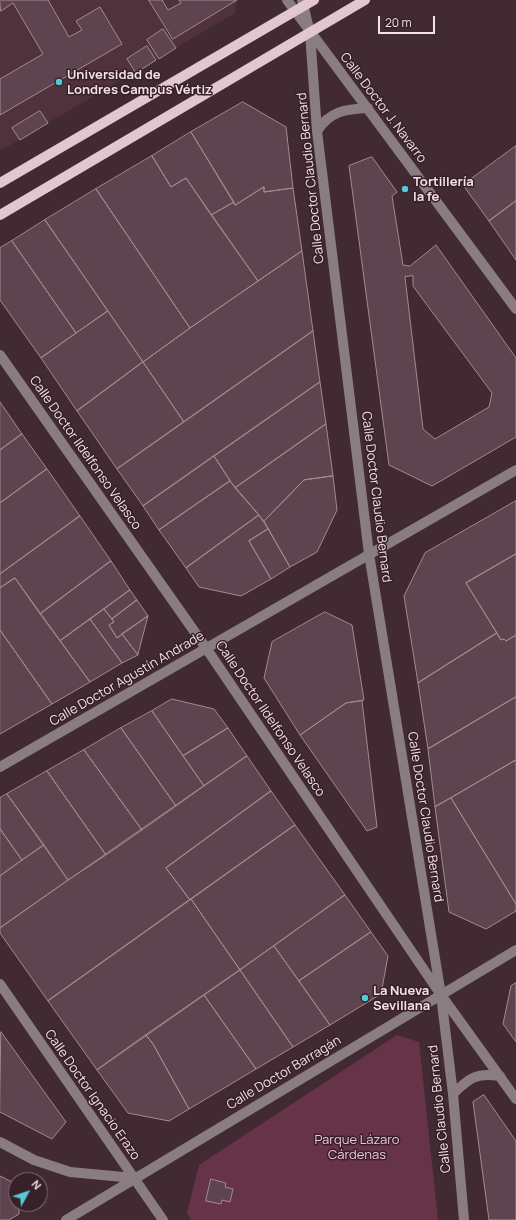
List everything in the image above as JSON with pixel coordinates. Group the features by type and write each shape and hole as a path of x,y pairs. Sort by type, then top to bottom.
{"main road":[{"path":"0,183 300,6 314,0"},
{"path":"0,215 365,0"}],"street":[{"path":"287,0 300,6"},
{"name":"Calle Doctor Claudio Bernard","path":"300,6 310,33 317,131 369,554 441,995"},
{"name":"Calle Doctor J. Navarro","path":"310,33 368,108 516,309"},
{"path":"317,131 326,119 340,111 368,108"},
{"name":"Calle Doctor Ildelfonso Velasco","path":"0,356 206,648 441,995 516,1099"},
{"name":"Calle Doctor Agustín Andrade","path":"0,767 516,470"},
{"name":"Calle Doctor Barragán","path":"66,1220 516,950"},
{"name":"Calle Doctor Ignacio Erazo","path":"0,984 163,1220"},
{"name":"Calle Claudio Bernard","path":"441,995 453,1094 464,1220"},
{"path":"453,1094 469,1080 478,1075 489,1074 500,1076"},
{"path":"0,1142 34,1160 70,1172 134,1178"}],"shaded area":[{"name":"Universidad de Londres Campus Vértiz","path":"0,0 237,0 235,13 0,151"}],"green space":[{"name":"Parque Lázaro Cárdenas","path":"397,1035 419,1042 438,1220 191,1220 187,1213 199,1165"}],"building":[{"path":"0,0 48,0 69,37 82,30 76,21 100,7 122,44 0,115 0,79 43,54 13,3 1,11"},
{"path":"149,0 162,0 168,10 181,3 179,0 237,0 173,39"},
{"path":"163,29 176,48 159,59 147,40"},
{"path":"147,46 156,60 136,73 127,59"},
{"path":"243,102 286,127 293,188 264,192 264,187 235,205 191,132"},
{"path":"40,111 48,123 20,140 12,128"},
{"path":"191,132 234,202 211,215 186,178 171,187 152,156"},
{"path":"516,146 516,201 489,221 463,185"},
{"path":"152,156 171,187 186,178 258,281 190,328 96,189"},
{"path":"372,157 397,192 392,196 403,265 410,266 436,245 516,358 516,437 432,486 389,465 349,166","holes":["413,276 413,286 492,393 489,407 435,439 423,429 405,277"]},
{"path":"264,187 264,192 293,188 302,251 258,281 211,215 234,202 235,205"},
{"path":"96,189 190,328 143,362 45,220"},
{"path":"516,201 516,260 489,221"},
{"path":"45,220 108,311 76,333 12,241"},
{"path":"12,241 76,333 41,358 0,300 0,248"},
{"path":"302,251 313,331 184,422 143,362"},
{"path":"108,311 143,362 77,411 41,358"},
{"path":"313,331 320,382 143,506 117,469"},
{"path":"143,362 184,422 117,469 77,411"},
{"path":"320,382 326,424 235,488 214,456"},
{"path":"0,402 22,434 0,450"},
{"path":"326,424 333,476 304,480 264,521 235,488"},
{"path":"22,434 47,469 0,503 0,450"},
{"path":"214,456 230,481 159,530 143,506"},
{"path":"47,469 80,516 0,574 0,503"},
{"path":"333,476 337,510 317,552 290,567 264,521 304,480"},
{"path":"230,481 259,515 186,568 159,530"},
{"path":"516,501 516,554 466,583 497,633 418,683 404,596 425,553"},
{"path":"259,515 268,529 249,541 271,579 241,596 199,587 186,568"},
{"path":"80,516 111,561 40,614 15,578 0,588 0,574"},
{"path":"268,529 290,567 271,579 249,541"},
{"path":"516,554 516,635 506,641 504,639 501,640 466,583"},
{"path":"111,561 130,590 60,641 40,614"},
{"path":"15,578 90,682 52,704 0,630 0,588"},
{"path":"130,590 137,600 112,619 104,609"},
{"path":"137,600 148,616 117,638 109,625 114,622 112,619"},
{"path":"104,609 114,622 109,625 117,638 122,634 138,655 122,663 90,619"},
{"path":"325,612 352,625 364,700 346,703 300,735 264,678 272,642"},
{"path":"148,616 138,654 138,655 122,634"},
{"path":"90,619 122,663 90,682 60,641"},
{"path":"0,630 52,704 0,734"},
{"path":"497,633 501,640 504,639 506,641 516,635 516,697 428,749 418,683"},
{"path":"516,697 516,760 435,807 428,749"},
{"path":"172,699 214,709 228,728 183,756 152,711"},
{"path":"362,701 377,827 367,831 300,735 346,703"},
{"path":"152,711 204,786 176,806 121,728"},
{"path":"121,728 176,806 142,830 84,750"},
{"path":"228,728 247,756 204,786 183,756"},
{"path":"84,750 142,830 106,855 47,771"},
{"path":"247,756 271,791 166,868 190,900 48,1001 0,933 0,928"},
{"path":"516,760 516,904 451,798"},
{"path":"47,771 106,855 68,880 7,794"},
{"path":"271,791 295,825 190,900 166,868"},
{"path":"7,794 44,845 22,860 0,829 0,798"},
{"path":"451,798 516,904 516,911 486,929 449,912 435,807"},
{"path":"295,825 345,895 240,970 191,899"},
{"path":"0,829 22,860 0,876"},
{"path":"44,845 68,880 0,928 0,876"},
{"path":"345,895 371,932 299,981 274,946"},
{"path":"191,899 240,970 97,1070 48,1001"},
{"path":"371,932 388,956 381,994 330,1025 299,981"},
{"path":"274,946 330,1025 293,1047 240,970"},
{"path":"240,970 293,1047 256,1069 204,995"},
{"path":"516,983 516,1042 503,1024 511,986"},
{"path":"204,995 256,1069 189,1109 153,1044 146,1035"},
{"path":"1,1032 66,1122 52,1139 0,1112"},
{"path":"146,1035 153,1044 189,1109 169,1121 128,1113 97,1070"},
{"path":"484,1095 516,1141 516,1220 489,1220 473,1102"},
{"path":"0,1176 8,1180 8,1212 19,1212 19,1214 9,1220 0,1220"},
{"path":"211,1179 226,1183 225,1187 233,1189 230,1202 222,1200 221,1204 206,1201"}],"place":[{"name":"Universidad de Londres Campus Vértiz","path":"59,82"},
{"name":"Tortillería la fe","path":"405,189"},
{"name":"La Nueva Sevillana","path":"365,998"}]}
